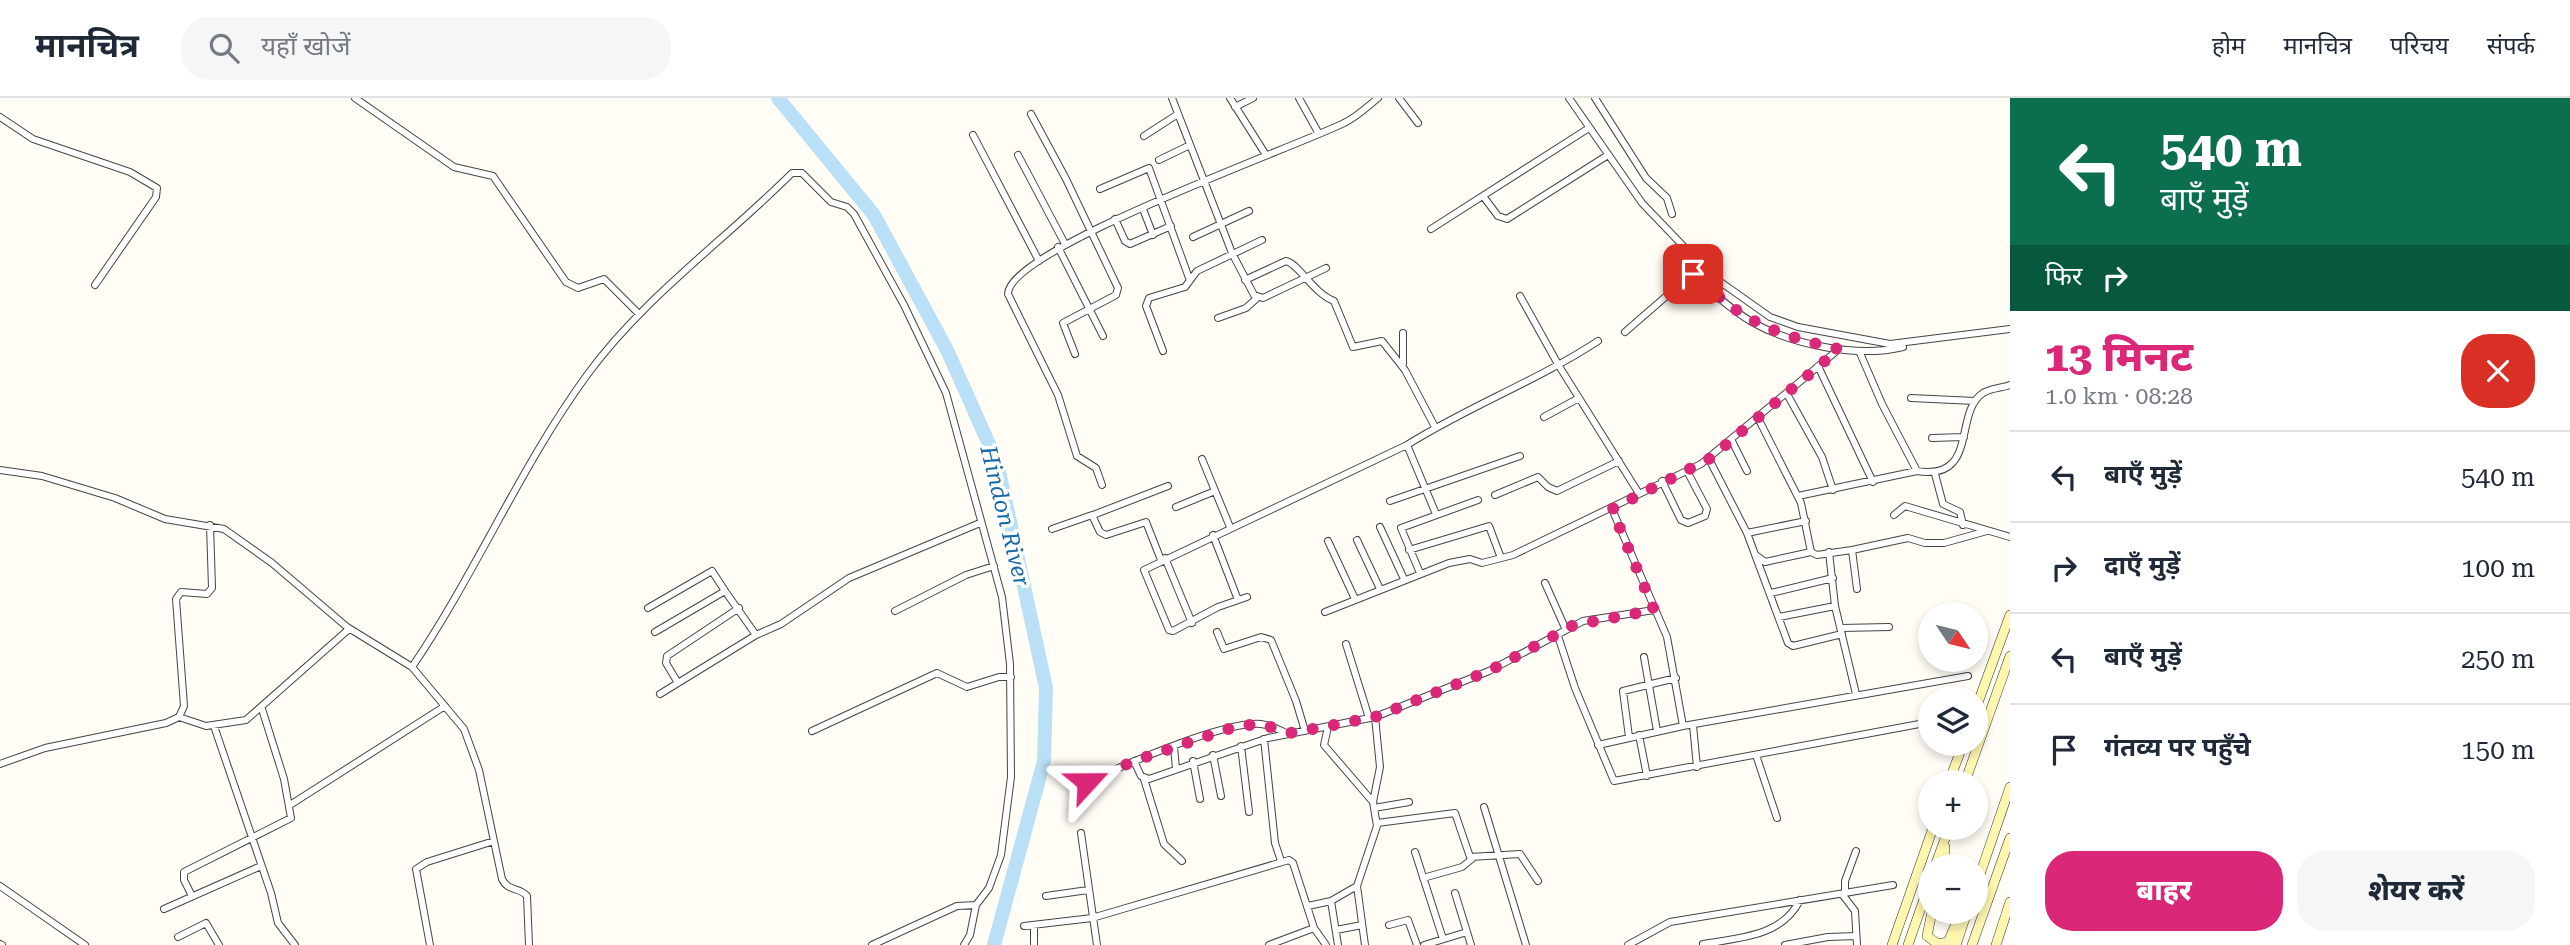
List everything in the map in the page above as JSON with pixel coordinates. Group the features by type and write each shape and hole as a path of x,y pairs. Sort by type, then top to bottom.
{"main road":[{"path":"1984,686 2010,615"},
{"path":"1969,770 2010,656"},
{"path":"1987,853 2010,787"},
{"path":"1972,945 2010,838"},
{"path":"1892,945 1929,840"},
{"path":"1996,945 2005,936 2010,904"},
{"path":"1908,945 1918,916"},
{"path":"1930,924 1927,936 1933,943 1943,944 1951,937 1956,924"},
{"path":"1956,945 1963,924"}],"street":[{"path":"355,98 454,167 493,176 566,282 578,288 604,279 639,314"},
{"path":"1171,98 1233,253 1245,280 1257,298"},
{"path":"1230,98 1266,155"},
{"path":"1236,107 1253,98"},
{"path":"1299,98 1319,134"},
{"path":"1102,485 1096,468 1077,456 1058,395 1008,294 1010,283 1061,245 1091,229 1319,134 1353,118 1378,98"},
{"path":"1399,98 1419,123"},
{"path":"1569,98 1642,203 1701,265 1756,309 1784,323 1890,344 2010,329"},
{"path":"1595,98 1646,178 1667,198 1672,214"},
{"path":"1031,114 1091,229 1118,288 1116,295 1063,323 1075,354"},
{"path":"1144,136 1178,114"},
{"path":"0,117 33,139 130,172 157,188 156,197 95,285"},
{"path":"1431,229 1589,128"},
{"path":"973,135 1039,261"},
{"path":"1159,160 1190,145"},
{"path":"1018,155 1103,335"},
{"path":"1483,195 1497,216 1507,219 1608,155"},
{"path":"1100,189 1149,168 1189,278"},
{"path":"412,667 459,594 559,416 589,373 639,314 792,173 802,173 831,202 847,207 854,214 913,323 946,393 1002,597 1011,677 1011,777 1001,855 989,888 976,905 970,936 964,945"},
{"path":"1143,209 1153,235"},
{"path":"1194,237 1249,211"},
{"path":"1115,219 1125,241 1130,244 1171,226"},
{"path":"1163,351 1146,302 1154,295 1185,287 1189,278 1262,240"},
{"path":"1245,280 1290,261 1323,297 1334,301 1353,347 1380,340 1403,366 1436,427"},
{"path":"1625,332 1701,265"},
{"path":"1218,318 1250,306 1257,298 1305,280 1326,268"},
{"path":"1693,274 1714,294 1761,327 1839,349 1860,353 1888,351 1932,340"},
{"path":"1520,296 1559,366 1638,492"},
{"path":"1403,333 1403,366"},
{"path":"1247,597 1211,610 1192,623 1173,631 1166,628 1144,570 1407,445 1436,427 1559,366 1598,341"},
{"path":"1325,612 1404,579 1458,561 1470,559 1479,563 1501,558 1612,509 1638,492 1687,471 1709,459 1839,349"},
{"path":"1860,353 1882,404 1917,471"},
{"path":"1818,366 1873,482"},
{"path":"1798,496 1917,471 1935,474 1952,464 1975,401 1984,392 2010,385"},
{"path":"1787,394 1822,457 1833,490"},
{"path":"1544,418 1579,398"},
{"path":"1910,398 1975,401"},
{"path":"1758,418 1798,496 1806,521 1811,552"},
{"path":"1932,438 1964,437"},
{"path":"1731,439 1747,471"},
{"path":"1407,445 1436,514"},
{"path":"1390,501 1520,456"},
{"path":"1202,459 1230,527"},
{"path":"1709,459 1747,533 1790,645 1841,631 1889,627"},
{"path":"1495,495 1538,477 1552,490 1558,491 1619,461"},
{"path":"0,470 42,476 115,498 165,519 210,525 237,536 349,628 412,667 464,729 479,770 504,884 527,896 528,945"},
{"path":"1662,481 1681,520 1688,523 1705,516 1707,509 1687,471"},
{"path":"1935,474 1943,504 1960,512 1964,525"},
{"path":"1052,529 1168,486"},
{"path":"1176,507 1215,491"},
{"path":"1420,573 1401,528 1478,500"},
{"path":"1894,515 1905,506 1913,507 1964,525 2010,537"},
{"path":"1612,509 1667,637 1683,726"},
{"path":"1093,515 1102,535 1146,522 1192,623"},
{"path":"1747,533 1806,521"},
{"path":"660,694 756,635 780,624 825,592 875,564 980,523"},
{"path":"179,717 184,706 176,599 180,592 207,594 212,588 210,525"},
{"path":"1409,550 1489,526 1501,558"},
{"path":"1380,527 1404,579"},
{"path":"1756,555 1765,562 1811,552 1817,555 1852,550 1909,538 1926,543 1944,543 1987,531"},
{"path":"1213,535 1238,600"},
{"path":"1357,540 1381,589"},
{"path":"1328,541 1355,599"},
{"path":"1852,550 1857,589"},
{"path":"1829,552 1835,606 1856,694"},
{"path":"895,611 966,575 993,566"},
{"path":"648,608 712,571 756,635"},
{"path":"1771,593 1833,578"},
{"path":"1545,583 1566,630"},
{"path":"655,632 725,591"},
{"path":"1779,617 1835,606"},
{"path":"678,682 666,663 667,656 739,608"},
{"path":"1144,779 1286,733 1372,717 1489,671 1583,621 1654,610"},
{"path":"0,764 45,748 166,723 179,717 214,726 246,720 262,709 349,628"},
{"path":"1217,632 1224,649 1261,637 1271,640 1305,731"},
{"path":"1558,636 1614,781 1918,724"},
{"path":"1346,643 1372,717 1380,766 1374,805 1377,823 1357,886 1365,945"},
{"path":"1644,657 1657,731"},
{"path":"812,731 937,673 967,687 999,677 1011,677"},
{"path":"1598,745 1683,726 1968,676"},
{"path":"1629,737 1623,691 1676,678"},
{"path":"289,804 444,706"},
{"path":"192,896 184,880 184,872 288,822 291,818 262,709"},
{"path":"1087,782 1134,761 1237,726 1260,724 1286,733"},
{"path":"1693,725 1697,767"},
{"path":"214,726 281,930 295,945"},
{"path":"1328,727 1324,745 1374,805"},
{"path":"1639,735 1647,776"},
{"path":"1264,739 1275,843 1281,861"},
{"path":"1241,746 1250,812"},
{"path":"1174,747 1176,768"},
{"path":"1213,755 1221,796"},
{"path":"1756,755 1777,818"},
{"path":"1134,761 1144,779 1164,844 1182,861"},
{"path":"1193,761 1200,799"},
{"path":"1374,805 1409,802"},
{"path":"1484,807 1526,945"},
{"path":"1377,823 1455,813 1468,854 1473,858"},
{"path":"1081,833 1097,945"},
{"path":"430,945 416,869 427,862 494,841"},
{"path":"1856,851 1845,881 1844,894 1856,911 1857,945"},
{"path":"1415,852 1443,939"},
{"path":"1423,878 1462,867 1473,858 1520,854 1538,881"},
{"path":"1024,926 1092,918 1281,861 1293,863 1314,928 1326,945"},
{"path":"164,909 261,866"},
{"path":"1628,945 1670,922 1893,885"},
{"path":"0,886 85,945"},
{"path":"1308,906 1331,901 1357,886"},
{"path":"1046,895 1088,890"},
{"path":"1455,892 1471,945"},
{"path":"1703,944 1766,933 1793,913 1800,900"},
{"path":"1331,901 1338,945"},
{"path":"872,945 957,906 976,905"},
{"path":"1389,925 1408,920 1417,945"},
{"path":"178,937 206,923 219,945"},
{"path":"1034,925 1034,945"},
{"path":"1336,930 1362,925"},
{"path":"1269,945 1314,928"},
{"path":"1424,945 1467,932"},
{"path":"1785,945 1828,937 1856,936"}],"waterway":[{"name":"Hindon River","path":"778,98 874,215 947,350 997,462 1046,688 1044,761 994,945"}],"route":[{"path":"1087,782 1134,761 1237,726 1260,724 1292,733 1375,717 1489,671 1583,621 1654,610 1612,509 1634,495 1709,459 1839,349 1761,327 1714,294 1693,274"}]}
